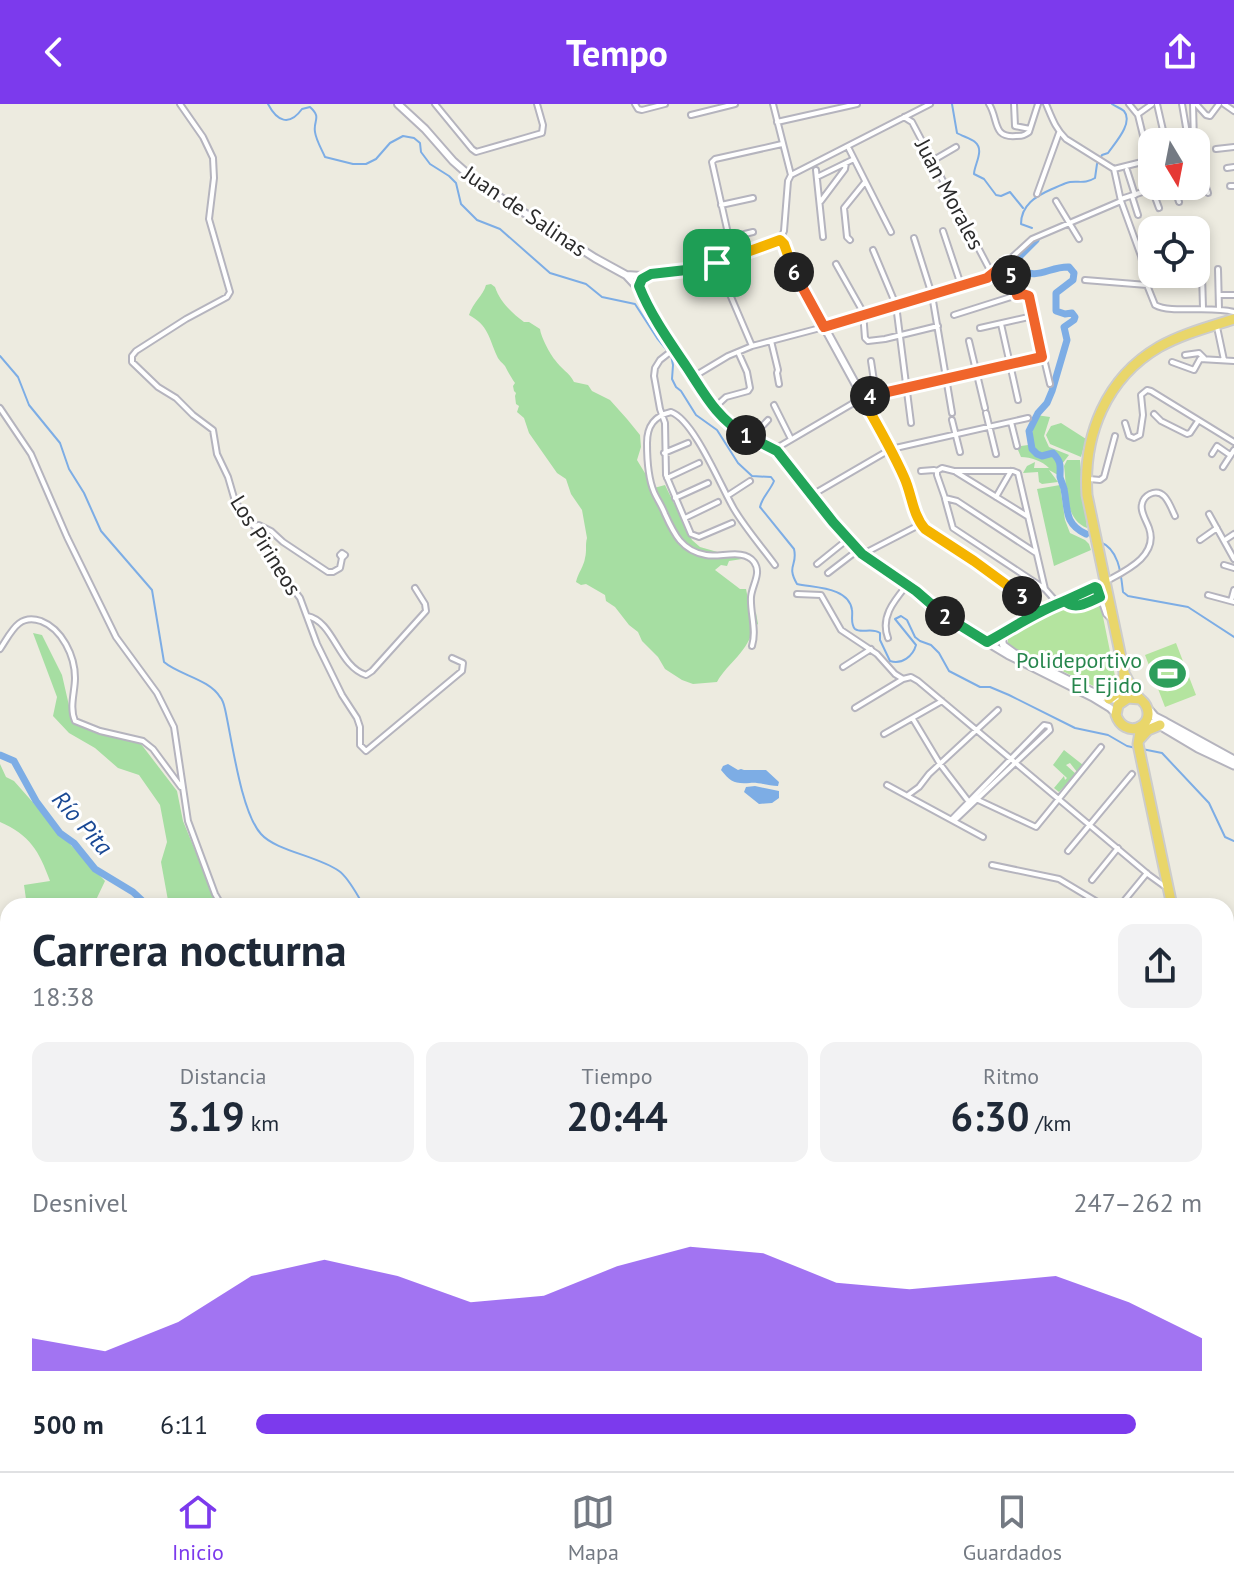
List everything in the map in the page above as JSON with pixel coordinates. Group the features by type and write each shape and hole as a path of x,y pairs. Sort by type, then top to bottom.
{"highway":[{"path":"1122,701 1124,672 1101,585 1087,495 1091,436 1106,401 1138,363 1180,337 1234,319"},
{"path":"1124,672 1147,708 1148,716 1142,725 1139,743 1141,760 1171,898"},
{"path":"1109,699 1125,687"},
{"path":"1139,743 1116,715 1117,706 1122,701 1132,697 1140,699"},
{"path":"1122,726 1131,729 1142,725"},
{"path":"1139,743 1148,730 1160,725"}],"main road":[{"path":"1147,708 1160,719 1234,762"},
{"path":"1142,725 1160,725 1198,748 1234,762"}],"street":[{"name":"Los Pirineos","path":"180,104 203,137 213,158 209,219 230,292 227,297 136,351 131,359 133,364 213,430 217,454 235,501 265,535 269,557 294,588 317,644 357,718 360,745 365,750 462,671 463,663 452,658"},
{"name":"Juan de Salinas","path":"398,104 479,184 626,275 639,289 714,408 737,430 775,449 860,552 953,622 1008,655 1092,697 1116,715"},
{"path":"435,104 476,152 542,133 544,127 537,104"},
{"path":"635,104 642,110 665,104"},
{"path":"691,115 735,104"},
{"path":"773,104 791,176"},
{"path":"777,122 857,104"},
{"path":"626,275 703,268 780,240 784,231 791,176 816,166 930,104"},
{"path":"989,104 999,131 1007,137 1025,135 1031,129 1038,104"},
{"path":"1014,104 1015,126 1031,129"},
{"path":"1046,104 1055,128 1066,139 1114,169 1138,165"},
{"path":"1129,104 1138,115 1141,128"},
{"path":"1138,115 1155,104 1162,128"},
{"path":"1182,104 1187,128"},
{"path":"1195,104 1209,116 1222,104 1234,111"},
{"path":"1194,128 1195,104"},
{"name":"Juan Morales","path":"904,117 912,122 992,274"},
{"path":"1037,194 1059,133"},
{"path":"729,238 711,163 714,159 782,144"},
{"path":"932,161 956,147"},
{"path":"1216,149 1234,147"},
{"path":"849,149 891,232"},
{"path":"817,177 854,159"},
{"path":"820,203 845,169 846,163"},
{"path":"816,166 823,237"},
{"path":"1227,168 1234,167"},
{"path":"1114,169 1138,248"},
{"path":"1127,170 1138,215"},
{"path":"850,240 847,237 844,207 865,182"},
{"path":"693,377 752,346 987,278 1032,239 1138,194"},
{"path":"721,205 753,198"},
{"path":"1156,200 1159,208"},
{"path":"1056,201 1079,239"},
{"path":"943,231 961,285"},
{"path":"711,242 753,232"},
{"path":"914,238 932,295 952,413"},
{"path":"780,240 792,268 891,449 906,480 921,524 1020,594 1039,612"},
{"path":"873,250 896,305 911,423"},
{"name":"Juan Morales","path":"1007,262 1017,295"},
{"path":"717,263 752,346"},
{"path":"836,264 864,315 865,338 869,341 938,326"},
{"path":"703,268 709,285"},
{"path":"1218,269 1219,309"},
{"path":"639,289 640,281 651,274"},
{"path":"1085,280 1138,284"},
{"path":"1148,288 1159,308 1234,312"},
{"path":"1202,288 1203,308"},
{"path":"954,315 1017,295 1029,296 1050,384"},
{"path":"1219,295 1234,295"},
{"path":"980,328 1033,316"},
{"path":"1001,324 1018,400"},
{"path":"1217,324 1224,360"},
{"path":"771,341 779,384"},
{"path":"969,341 996,454"},
{"path":"674,349 663,358 654,373 659,416 665,423 667,478 691,534 699,537 732,523"},
{"path":"714,408 726,397 750,388 738,352"},
{"path":"1185,355 1199,353 1205,358"},
{"path":"775,449 862,398 1042,357"},
{"path":"1172,362 1194,370 1199,360 1205,358 1234,361"},
{"path":"871,361 876,394"},
{"path":"1125,423 1129,436 1138,437 1143,425 1141,395 1147,390 1233,440"},
{"path":"774,405 790,437"},
{"path":"0,408 31,454 116,637 169,714 174,727 188,821 217,898"},
{"path":"752,646 751,600 757,579 755,564 744,556 703,555 690,550 677,539 650,480 648,436 651,425 659,416 671,412 678,416 700,446 736,513 775,565"},
{"path":"1154,414 1187,434 1198,420"},
{"path":"812,495 891,449 1028,418"},
{"path":"751,438 768,420"},
{"path":"952,420 960,452"},
{"path":"1011,422 1017,446"},
{"path":"1086,479 1100,480 1104,477 1115,436"},
{"path":"664,453 688,443"},
{"path":"1212,454 1217,446 1230,455"},
{"path":"1223,467 1234,450"},
{"path":"667,478 699,463"},
{"path":"921,471 942,468 954,471 1016,471 1045,589"},
{"path":"937,471 953,528 1045,589 1053,598 1050,607"},
{"path":"954,471 1028,517"},
{"path":"996,497 1011,471"},
{"path":"727,496 750,481"},
{"path":"675,498 708,483"},
{"path":"987,642 1039,612 1101,585 1139,561 1150,543 1150,531 1141,509 1146,497 1153,493 1162,494 1175,516"},
{"path":"945,498 957,501 1036,553"},
{"path":"685,518 718,502"},
{"path":"1209,514 1234,559"},
{"path":"828,573 860,552 921,524"},
{"path":"254,526 271,531 328,572 340,568 342,558"},
{"path":"1200,540 1217,528"},
{"path":"1225,540 1234,534"},
{"path":"817,564 848,539"},
{"path":"1224,565 1234,568"},
{"path":"888,638 885,629 892,604 907,585"},
{"path":"1101,585 1100,597 1106,614 1113,622"},
{"path":"306,616 314,617 321,623 339,651 360,673 366,675 426,611 415,588"},
{"path":"1208,595 1232,602 1234,590"},
{"path":"797,594 821,595 841,630 871,649 903,679"},
{"path":"1065,601 1068,605 1077,606 1100,597"},
{"path":"0,649 13,628 27,619 39,620 53,628 73,661 72,711 75,721 100,731 143,741 153,749 182,788"},
{"path":"1005,633 1002,642 1005,647 1109,699 1122,701"},
{"path":"843,667 871,649"},
{"path":"855,708 911,677 1169,889"},
{"path":"884,734 942,701"},
{"path":"908,795 998,710"},
{"path":"913,719 940,764 969,802"},
{"path":"953,820 969,802 1014,760 1050,730 1049,726 1044,725 1014,760 953,820"},
{"path":"976,799 1034,828 1038,827 1101,747"},
{"path":"1068,851 1132,774"},
{"path":"887,785 983,837"},
{"path":"1092,880 1118,848"},
{"path":"992,865 1059,879 1091,898"},
{"path":"1147,873 1166,877"},
{"path":"1126,898 1147,873"}],"green space":[{"path":"491,284 515,315 540,329 551,354 574,382 588,385 592,391 610,400 640,435 641,447 637,460 654,488 665,485 692,540 700,547 742,559 729,561 727,566 721,565 715,570 740,589 746,589 750,609 756,613 758,624 753,627 743,650 717,682 693,684 665,669 638,632 606,601 605,595 576,582 586,552 582,510 571,494 566,479 557,473 529,433 524,418 517,412 519,406 516,404 515,383 498,358 484,328 469,315 486,285"},
{"path":"1036,415 1050,417 1044,436 1049,447 1069,455 1062,464 1054,451 1041,453 1034,447 1032,436"},
{"path":"1061,423 1086,439 1081,457 1050,444 1046,435 1051,426"},
{"path":"1028,445 1038,457 1053,457 1058,475 1049,470 1058,482 1042,484 1038,472 1023,473 1027,466 1035,462 1034,468 1049,468 1036,460 1021,457 1018,450"},
{"path":"1067,460 1080,460 1087,528 1070,510 1064,466"},
{"path":"1060,485 1070,533 1085,540 1091,550 1054,566 1037,489"},
{"path":"1100,602 1117,686 1113,691 1106,692 1008,645 1010,634 1061,607"},
{"path":"33,633 42,635 62,675 73,723 141,744 177,791 183,821 215,898 168,898 161,862 167,842 160,805 139,775 118,768 95,748 69,733 53,716 57,697"},
{"path":"1176,643 1196,695 1165,707 1145,655"},
{"path":"1064,750 1083,765 1077,772 1070,763 1066,765 1076,774 1059,792 1054,788 1064,776 1065,780 1067,778 1053,765"},
{"path":"0,764 6,777 14,781 105,881 97,898 26,898 24,885 50,881 32,845 19,832 0,822"}],"water":[{"path":"728,764 738,770 766,770 779,782 778,786 733,781 721,770"},
{"path":"746,787 779,791 779,798 772,803 759,804 744,792"}],"waterway":[{"path":"268,104 284,120 310,107 316,114 316,135 325,157 353,164 366,164 376,159 390,143 403,136 414,138 420,143 421,152 430,164 456,183 461,204 477,220 500,229 550,273 586,284 602,297 635,304 671,355 672,379 696,415 717,430 738,463 752,476 771,477 774,481 760,507 794,549 792,573 797,584 830,590 845,597 850,602 853,627 880,633 890,661 906,659 916,645 895,619 901,616 907,620 915,637 939,653 949,671 980,687 990,687 1009,695 1075,728 1108,735 1136,748"},
{"path":"952,104 957,133 978,145 974,174 984,179 996,195 1010,192 1023,208"},
{"path":"1032,228 1021,224 1027,206 1035,198 1066,183 1095,178 1102,155 1108,153 1127,121 1124,111 1112,104"},
{"path":"1036,240 1018,258 1019,269 1032,274 1069,267 1074,273 1073,280 1056,293 1056,311 1072,313 1075,317 1064,327 1067,340 1052,391 1029,431 1032,449 1042,456 1053,453 1058,459 1070,521 1086,534"},
{"path":"0,356 18,377 29,405 60,443 69,469 101,531 152,590 164,662 209,686 222,700 243,793 254,824 261,834 277,845 339,871 359,898"},
{"path":"1100,542 1115,556 1123,592 1128,596 1188,607 1234,637"},
{"path":"1142,749 1162,753 1209,803 1225,837 1234,841"},
{"name":"Río Pita","path":"0,755 14,761 36,801 60,833 74,843 95,869 139,898"}],"place":[{"name":"Polideportivo El Ejido","path":"1168,673"}],"route":[{"path":"717,263 703,268 651,274 640,281 639,289 714,408 737,430 777,451 862,554 916,591 953,622 987,642 1039,612 1056,604 1065,601 1068,605 1077,606 1100,597 1095,587 1065,601 1039,612 1020,594 925,529 918,519 906,480 862,398 1042,357 1029,296 1017,295 1007,262 987,278 824,327 780,240 717,263"}]}
